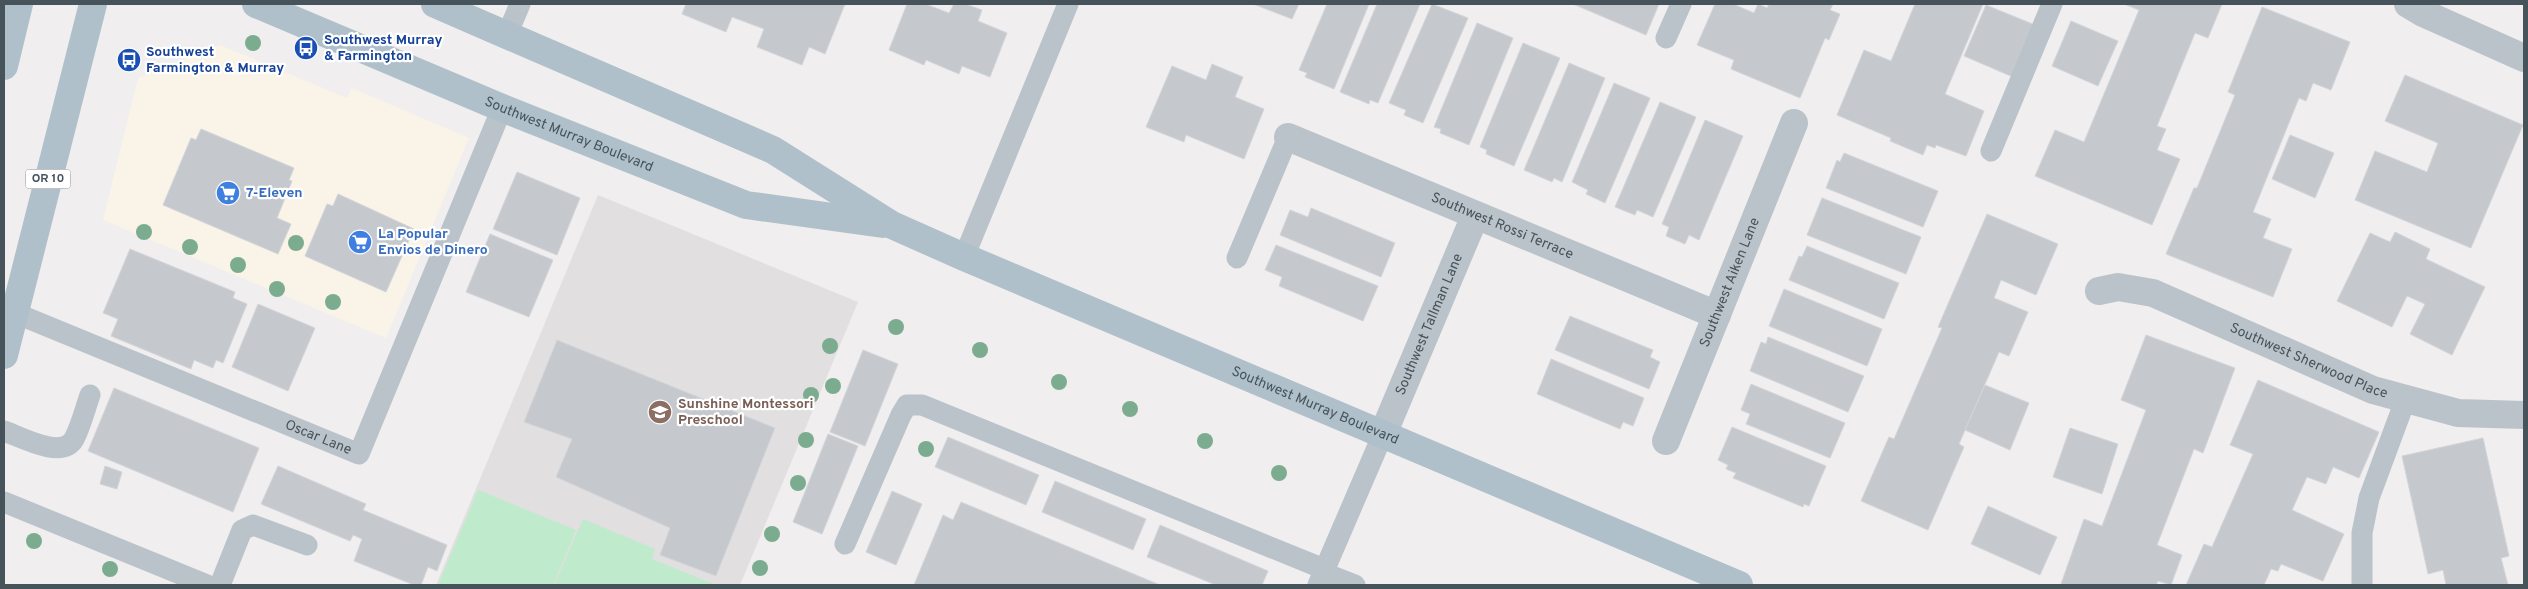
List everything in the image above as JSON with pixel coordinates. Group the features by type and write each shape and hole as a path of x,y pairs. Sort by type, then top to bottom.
{"main road":[{"path":"4,66 19,4"},
{"name":"OR 10","path":"4,355 93,4"},
{"name":"Southwest Murray Boulevard","path":"256,4 502,108 746,205 892,225"},
{"name":"Southwest Murray Boulevard","path":"434,4 773,150 892,225 964,258 1739,585"}],"street":[{"path":"2408,4 2422,13 2524,58"},
{"name":"Southwest Aiken Lane","path":"1666,441 1794,124"},
{"name":"Southwest Rossi Terrace","path":"1288,137 1717,315"},
{"name":"Southwest Tallman Lane","path":"1383,434 1475,216"},
{"name":"Southwest Sherwood Place","path":"2100,291 2118,287 2153,293 2374,390 2458,413 2524,415"}],"lane":[{"path":"507,35 520,4"},
{"path":"964,258 1068,4"},
{"path":"1666,38 1681,4"},
{"path":"1991,151 2052,4"},
{"name":"Oscar Lane","path":"15,312 358,454 502,108"},
{"path":"1237,258 1288,137"},
{"path":"4,431 54,449 63,449 73,440 90,395"},
{"path":"2362,585 2362,533 2369,498 2406,398"},
{"path":"845,544 901,415 907,405 922,405 1322,576 1355,585"},
{"path":"1322,576 1383,434"},
{"path":"4,502 208,585"},
{"path":"220,585 242,530 248,527 253,525 266,528 307,545"}],"shaded area":[{"path":"220,45 347,98 352,88 469,138 386,338 103,220 138,78"},
{"name":"Sunshine Montessori Preschool","path":"598,195 858,302 740,585 436,585"}],"green space":[{"path":"478,490 576,530 553,585 438,585"},
{"path":"583,519 655,549 652,559 716,585 554,585"}],"building":[{"path":"686,4 845,4 825,54 809,47 802,65 757,47 764,29 732,17 726,32 682,14"},
{"path":"907,4 925,4 949,13 954,4 965,4 982,10 978,21 1007,33 990,77 962,66 959,74 926,60 924,65 889,50"},
{"path":"1253,4 1299,4 1292,19"},
{"path":"1327,4 1369,4 1334,89 1305,77 1307,73 1299,70"},
{"path":"1377,4 1420,4 1378,103 1370,100 1369,104 1340,92"},
{"path":"1432,4 1468,18 1423,123 1404,115 1406,110 1389,103"},
{"path":"1573,4 1659,4 1646,35"},
{"path":"1715,4 1733,4 1754,13 1758,4 1767,8 1769,4 1833,4 1830,10 1840,14 1829,40 1825,38 1800,98 1731,69 1734,60 1697,45"},
{"path":"1915,4 1983,4 1945,94 1984,111 1966,156 1936,145 1935,148 1927,145 1923,155 1890,141 1891,138 1837,115 1864,50 1891,61"},
{"path":"2124,4 2222,4 2208,38 2195,33 2157,126 2166,129 2157,150 2180,159 2152,225 2035,176 2055,130 2084,142 2139,10"},
{"path":"1986,5 2035,25 2013,77 1964,56"},
{"path":"2262,7 2350,42 2331,90 2313,83 2306,101 2299,98 2253,212 2271,219 2263,238 2292,249 2273,297 2166,254 2194,188 2197,188 2235,95 2228,92"},
{"path":"2071,21 2118,41 2098,86 2052,66"},
{"path":"1477,23 1513,38 1469,145 1440,133 1441,129 1434,127"},
{"path":"1523,43 1560,58 1514,166 1486,154 1487,150 1480,147"},
{"path":"1569,63 1605,78 1562,182 1554,178 1552,182 1524,170"},
{"path":"1212,64 1243,77 1235,97 1264,109 1244,159 1186,135 1184,142 1146,127 1172,66 1206,80"},
{"path":"2405,75 2523,125 2471,248 2355,200 2375,151 2427,172 2438,143 2385,121"},
{"path":"1614,83 1650,98 1605,203 1586,194 1588,190 1572,182"},
{"path":"1660,102 1696,117 1653,217 1637,210 1635,215 1615,207"},
{"path":"1705,120 1743,136 1699,240 1689,235 1685,244 1666,236 1669,227 1662,224"},
{"name":"7-Eleven","path":"201,129 294,168 289,180 292,181 277,218 291,224 278,254 163,205 191,138 196,140"},
{"path":"2290,135 2334,153 2315,198 2272,179"},
{"path":"1844,153 1938,191 1923,227 1826,188 1837,160 1840,162"},
{"path":"517,172 580,198 557,255 493,229"},
{"name":"La Popular Envios de Dinero","path":"338,194 414,229 386,292 305,256 327,204 333,206"},
{"path":"1822,198 1921,237 1906,274 1807,235"},
{"path":"1311,208 1395,243 1381,277 1280,235 1290,210 1308,217"},
{"path":"1987,214 2058,244 2036,295 2001,280 1994,298 2028,312 2009,356 1999,352 1959,444 1964,447 1928,530 1861,501 1889,437 1894,439 1942,328 1938,327"},
{"path":"2395,232 2430,249 2426,259 2485,287 2452,355 2410,334 2425,304 2407,296 2392,327 2337,301 2370,233 2390,242"},
{"path":"490,234 553,260 529,317 466,292"},
{"path":"1276,245 1378,286 1363,321 1279,286 1282,277 1265,270"},
{"path":"1807,246 1899,283 1884,319 1789,280 1799,256 1802,257"},
{"path":"130,249 235,292 233,298 247,304 223,363 216,360 213,368 194,360 191,369 111,336 118,319 103,313"},
{"path":"1784,289 1882,329 1867,366 1769,326"},
{"path":"258,304 315,328 288,391 232,367"},
{"path":"1570,316 1653,350 1650,357 1660,362 1649,389 1555,350"},
{"path":"2146,335 2235,368 2203,453 2194,449 2157,545 2182,555 2171,585 2158,581 2156,585 2061,584 2084,519 2102,526 2146,410 2121,400"},
{"path":"1768,337 1864,376 1848,412 1750,371 1761,342 1766,344"},
{"path":"557,340 775,428 716,576 660,555 670,528 556,477 572,439 524,422"},
{"path":"863,350 898,364 865,446 830,432"},
{"path":"1551,359 1644,398 1633,426 1623,422 1620,429 1537,394"},
{"path":"2258,380 2379,432 2359,478 2333,467 2326,484 2307,477 2292,510 2344,534 2323,581 2281,564 2278,571 2271,569 2264,585 2186,585 2204,544 2212,547 2253,454 2230,445"},
{"path":"1751,384 1845,423 1830,458 1746,424 1750,414 1741,410"},
{"path":"1985,385 2029,403 2010,450 1965,430"},
{"path":"114,388 259,448 233,512 88,451"},
{"path":"1732,427 1826,466 1809,506 1804,504 1803,507 1733,478 1736,473 1726,469 1728,465 1718,460"},
{"path":"2070,428 2118,444 2102,494 2053,477"},
{"path":"828,434 858,446 822,534 793,522"},
{"path":"948,437 1039,475 1026,505 935,467"},
{"path":"2483,438 2509,556 2501,558 2508,585 2446,585 2443,570 2428,574 2402,456"},
{"path":"105,466 122,472 117,489 100,484"},
{"path":"278,466 366,504 363,510 447,545 437,571 428,567 421,585 414,585 354,561 362,539 353,535 350,541 261,504"},
{"path":"1055,481 1146,519 1133,550 1042,512"},
{"path":"892,491 922,504 896,565 866,552"},
{"path":"961,502 1160,585 914,585 943,515 953,520"},
{"path":"1988,506 2057,537 2040,575 1971,544"},
{"path":"1160,525 1268,571 1262,585 1216,585 1147,557"}],"place":[{"name":"Southwest Murray & Farmington","path":"306,48"},
{"name":"Southwest Farmington & Murray","path":"129,60"},
{"name":"7-Eleven","path":"228,193"},
{"name":"La Popular Envios de Dinero","path":"360,242"},
{"name":"Sunshine Montessori Preschool","path":"660,412"}]}
